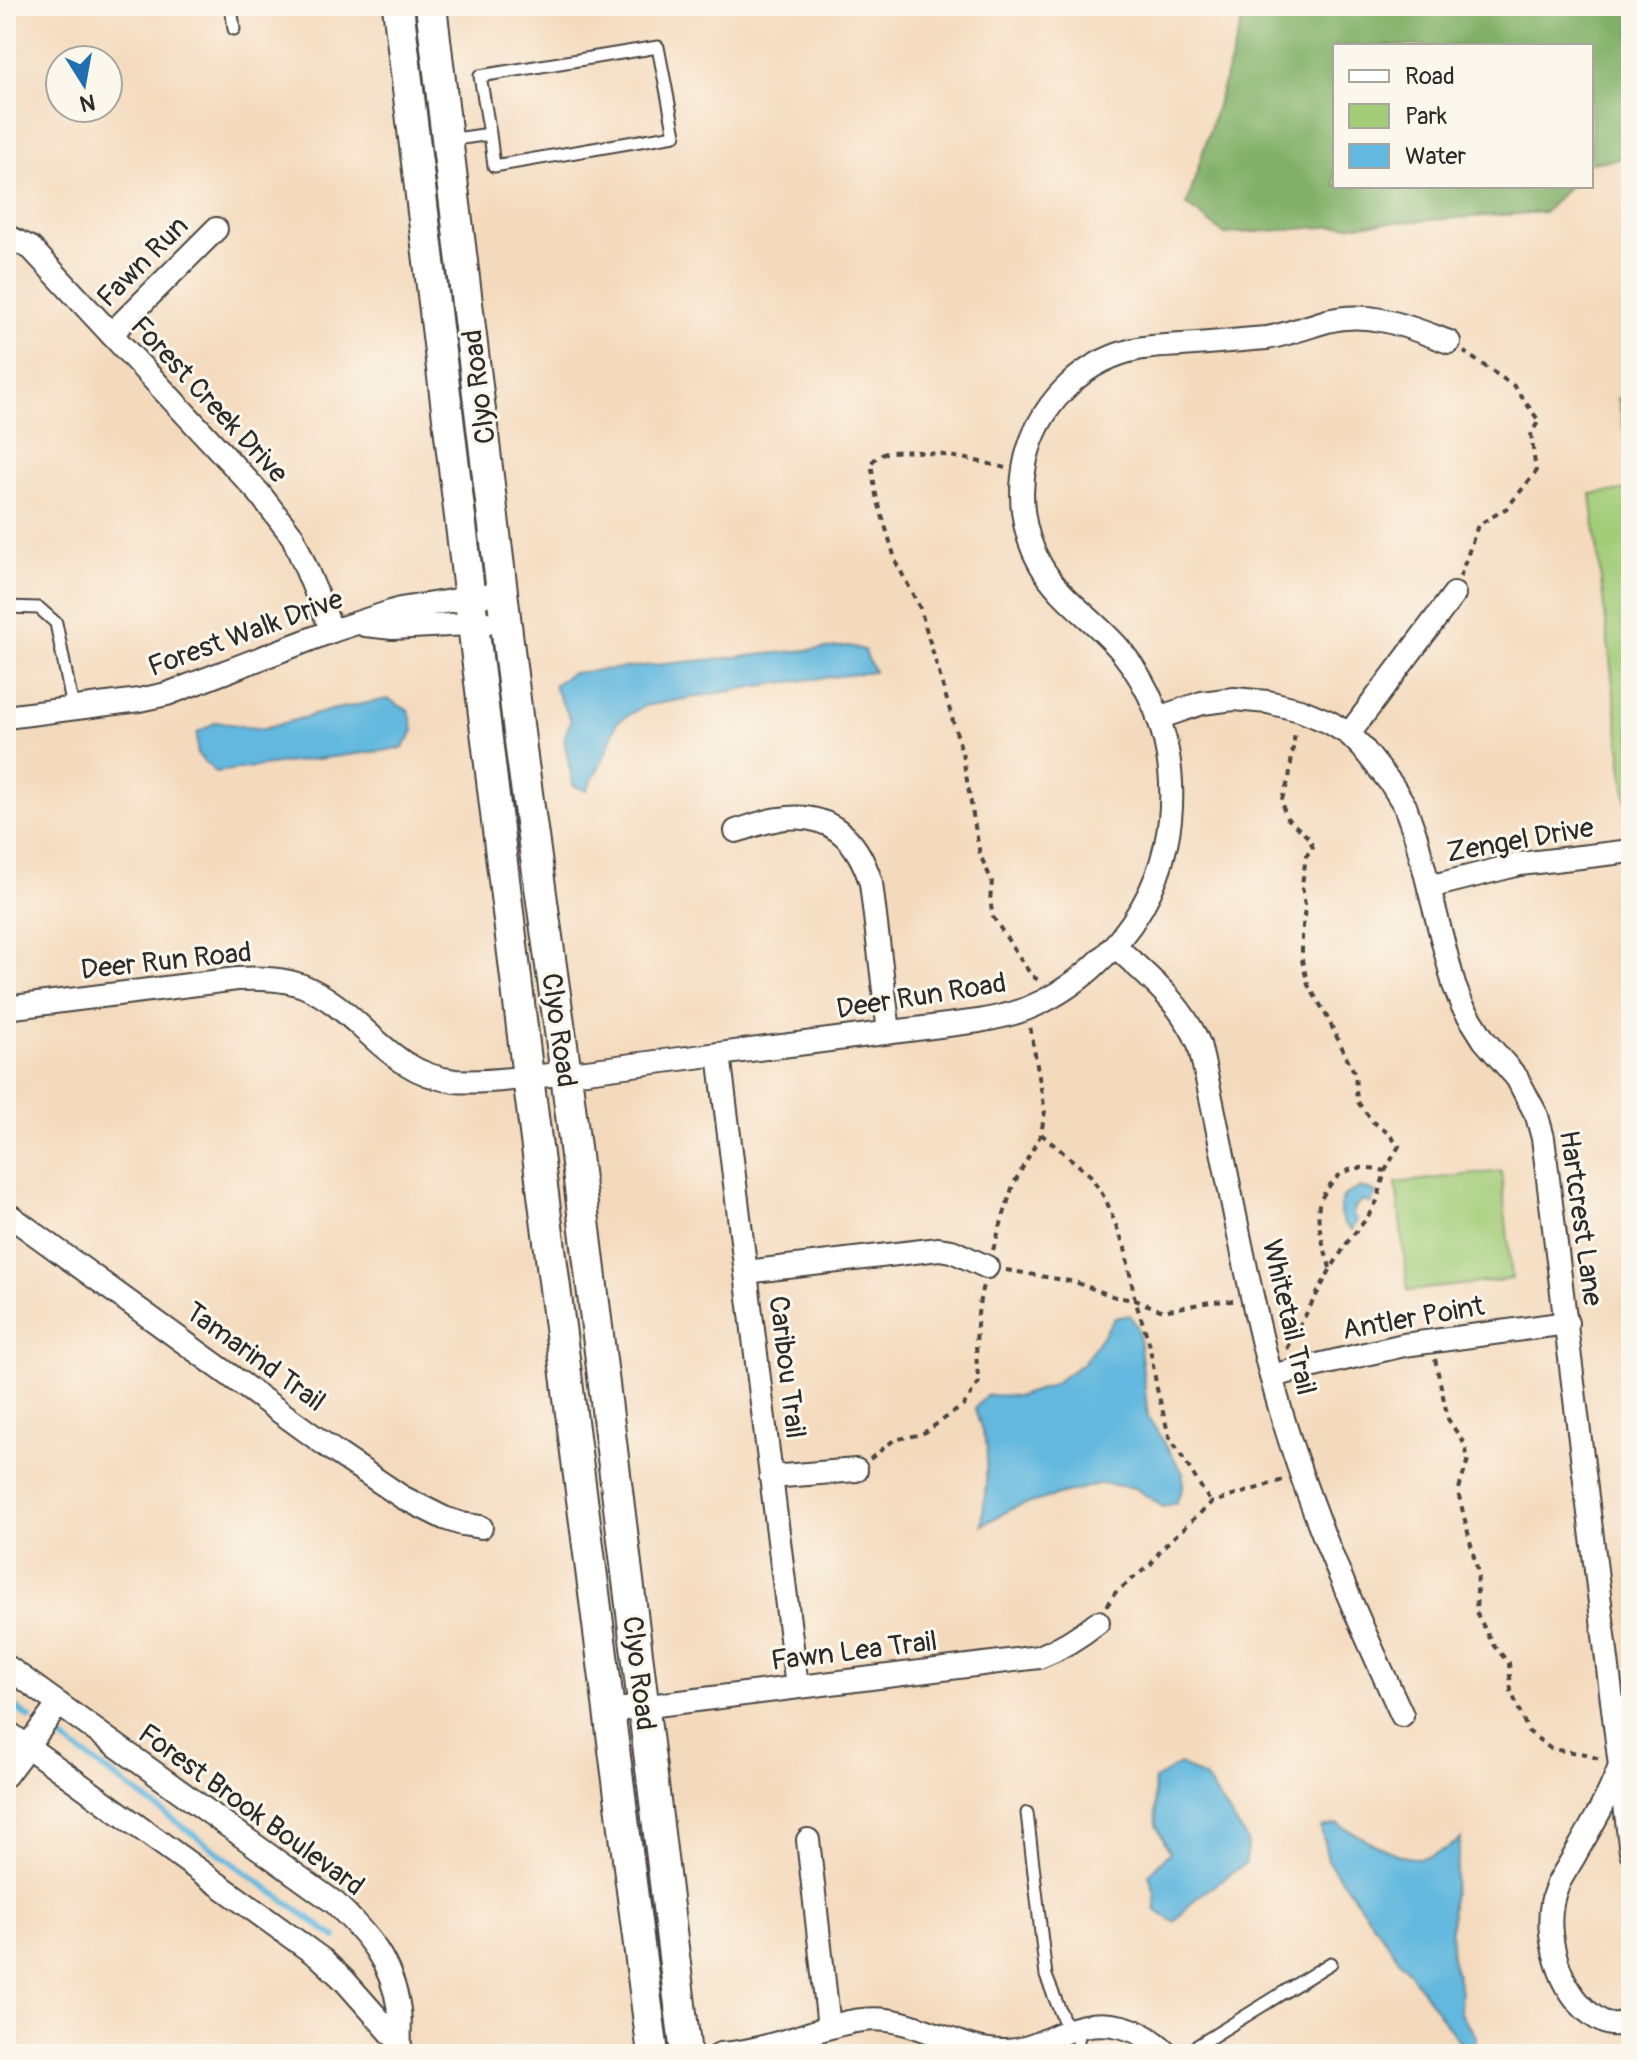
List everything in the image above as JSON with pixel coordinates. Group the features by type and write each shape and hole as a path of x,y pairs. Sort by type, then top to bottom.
{"street":[{"name":"Clyo Road","path":"398,6 528,1077 653,2054"},
{"name":"Clyo Road","path":"431,6 522,757 566,1074 686,2054"},
{"name":"Fawn Run","path":"111,334 216,229"},
{"name":"Forest Creek Drive","path":"6,236 31,248 259,493 293,537 332,631"},
{"name":"Deer Run Road","path":"6,1008 237,979 285,981 304,986 326,998 393,1056 424,1073 455,1081 483,1081 566,1074 979,1021 1027,1008 1086,973 1115,946 1135,919 1159,871 1170,826 1171,782 1158,718 1140,679 1122,652 1052,584 1030,542 1021,500 1023,473 1030,443 1040,420 1070,383 1089,368 1130,350 1267,338 1352,318 1397,322 1449,342"},
{"path":"1349,734 1454,594"},
{"name":"Forest Walk Drive","path":"6,717 167,694 332,631 400,609 472,611 505,607"},
{"name":"Hartcrest Lane","path":"1158,718 1202,703 1234,699 1268,702 1329,722 1349,734 1362,747 1405,806 1462,1005 1484,1040 1517,1078 1537,1116 1543,1138 1567,1323 1631,1852"},
{"path":"736,831 775,819 815,819 829,824 855,845 871,883 889,1032"},
{"name":"Zengel Drive","path":"1429,887 1520,864 1623,852"},
{"name":"Whitetail Trail","path":"1115,946 1172,998 1192,1027 1199,1044 1271,1376 1322,1533 1352,1608 1402,1715"},
{"name":"Caribou Trail","path":"719,1054 797,1687"},
{"name":"Tamarind Trail","path":"6,1213 402,1497 444,1518 481,1527"},
{"path":"746,1272 939,1249 952,1251 987,1267"},
{"name":"Antler Point","path":"1271,1376 1404,1345 1567,1323"},
{"path":"771,1477 856,1470"},
{"name":"Fawn Lea Trail","path":"609,1711 1039,1657 1078,1638 1098,1622"},
{"name":"Forest Brook Boulevard","path":"6,1666 335,1903 363,1930 378,1950 392,1980 400,2013 400,2048"},
{"path":"6,1775 59,1704"},
{"name":"Forest Brook Boulevard","path":"6,1731 323,1960 344,1980 400,2048"},
{"name":"Hartcrest Lane","path":"1620,1766 1611,1792 1557,1886 1552,1943 1559,1968 1579,2004 1600,2022 1613,2025 1631,2020"},
{"path":"808,1840 829,2027"},
{"path":"720,2054 775,2044 866,2019 889,2019 919,2026 964,2049 1006,2051 1022,2050 1074,2029 1123,2026 1153,2040 1168,2054"}],"lane":[{"path":"231,6 234,29"},
{"path":"658,47 675,135 494,166 490,134 480,76 658,47"},
{"path":"448,140 490,134"},
{"path":"6,607 39,608 56,623 73,708"},
{"path":"1027,1813 1046,1976 1074,2029 1075,2054"},
{"path":"1184,2054 1331,1963"}],"path":[{"path":"1449,342 1514,386 1539,421 1531,433 1536,472 1507,508 1478,525 1454,594"},
{"path":"1023,473 982,461 911,451 882,454 871,463 876,495 896,562 920,608 962,752 980,855 992,881 990,900 993,917 1031,975 1056,993"},
{"path":"1271,1376 1330,1270 1377,1201 1385,1171 1399,1146 1373,1122 1357,1101 1355,1074 1308,985 1302,960 1305,906 1302,885 1306,856 1313,848 1309,838 1287,818 1281,802 1289,779 1295,732"},
{"path":"856,1470 894,1440 922,1434 963,1406 979,1382 975,1363 978,1302 1013,1185 1041,1134 1045,1111 1027,1008"},
{"path":"1041,1134 1090,1175 1106,1200 1125,1248 1169,1436 1211,1503"},
{"path":"1330,1270 1320,1226 1319,1203 1333,1180 1349,1169 1370,1167 1385,1171"},
{"path":"987,1267 1075,1282 1163,1311 1210,1302 1253,1300"},
{"path":"1432,1341 1448,1419 1465,1445 1468,1460 1458,1492 1478,1573 1476,1612 1494,1646 1509,1663 1511,1691 1528,1731 1551,1749 1586,1754 1620,1766"},
{"path":"1098,1622 1115,1593 1151,1564 1162,1548 1211,1503 1276,1480 1302,1478"}],"green space":[{"path":"1247,6 1631,6 1631,157 1593,163 1593,44 1333,44 1333,188 1567,188 1545,212 1224,234 1187,205"},
{"path":"1631,396 1631,469 1618,398"},
{"path":"1631,490 1631,840 1591,494"},
{"path":"1501,1171 1512,1279 1408,1291 1396,1183"}],"water":[{"path":"849,646 864,650 874,672 770,684 644,706 617,722 604,757 586,791 573,785 564,738 571,720 553,685 572,673"},
{"path":"388,699 409,711 414,731 403,748 215,772 197,754 197,733 216,722 263,729 331,710"},
{"path":"1359,1188 1376,1193 1371,1203 1362,1201 1355,1207 1353,1215 1357,1220 1352,1230 1342,1218 1340,1205 1345,1195"},
{"path":"1130,1315 1138,1329 1148,1417 1183,1473 1183,1487 1176,1503 1163,1507 1135,1488 1102,1483 1015,1507 982,1525 987,1447 975,1408 987,1395 1018,1396 1050,1386 1083,1363 1115,1318"},
{"path":"1180,1764 1206,1779 1247,1840 1246,1863 1196,1898 1174,1922 1156,1911 1149,1874 1170,1852 1156,1825 1154,1780"},
{"path":"1337,1824 1405,1857 1433,1855 1461,1839 1452,1897 1451,1954 1461,1991 1460,2013 1476,2036 1474,2050 1460,2043 1328,1861 1321,1827"}],"waterway":[{"path":"6,1701 30,1718"},
{"path":"57,1735 336,1938"}]}
